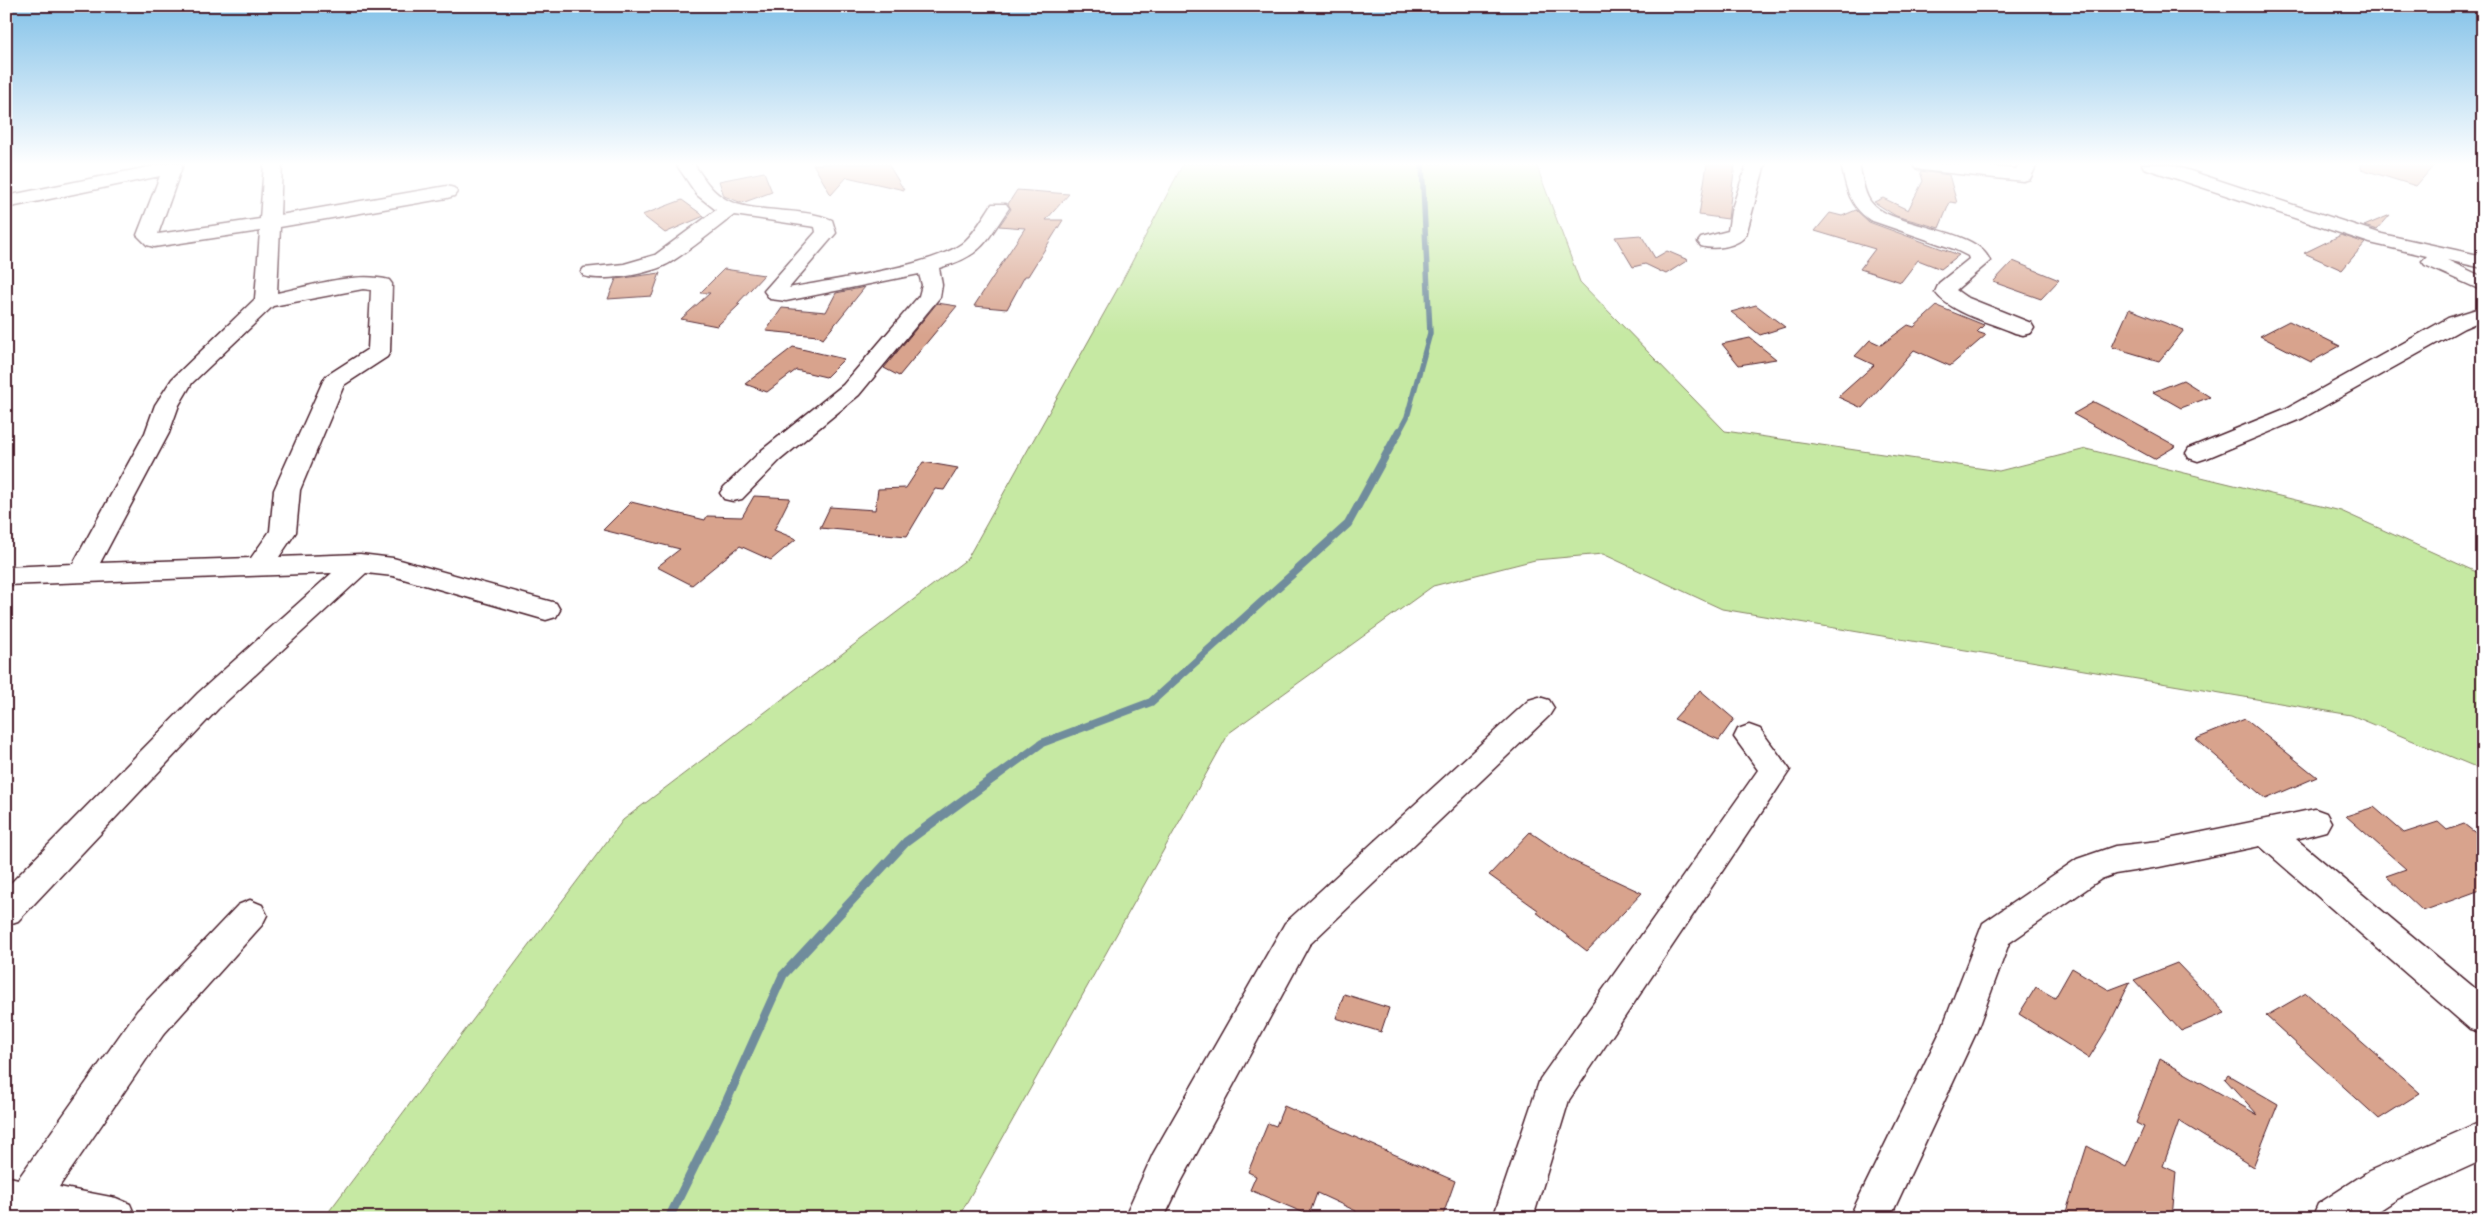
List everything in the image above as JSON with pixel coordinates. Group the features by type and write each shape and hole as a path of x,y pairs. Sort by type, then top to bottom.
{"street":[{"path":"153,221 147,235 154,241 279,221"},
{"path":"591,272 626,270 662,258 713,221"},
{"path":"819,221 825,224 826,233 775,291 777,295 786,295 928,265 959,255 972,246 990,221"},
{"path":"1708,242 1725,240 1736,235 1740,221"},
{"path":"1892,221 1962,245 1977,253 1980,261 1946,287 1946,292 1958,302 2023,328"},
{"path":"2328,221 2426,258 2483,286"},
{"path":"266,301 268,223"},
{"path":"2377,239 2483,262"},
{"path":"733,493 771,455 851,390 929,298 932,285 928,265"},
{"path":"82,573 157,433 167,405 183,379 266,301 363,283 382,284 379,352 334,381 287,490 283,532 258,567"},
{"path":"2198,453 2295,413 2456,324 2483,313"},
{"path":"6,911 208,701 360,563"},
{"path":"6,592 18,575 360,563 393,567 546,610"},
{"path":"1144,1218 1167,1168 1297,934 1539,708"},
{"path":"1513,1218 1553,1092 1774,770 1749,737"},
{"path":"1869,1218 1958,1032 1995,934 2089,869 2115,860 2158,854 2315,822"},
{"path":"2265,832 2483,1017"},
{"path":"116,1218 17,1198 150,1022 250,915"},
{"path":"2332,1218 2383,1185 2483,1140"}],"green space":[{"path":"1153,221 1557,221 1580,282 1725,431 1999,471 2086,449 2341,511 2483,575 2483,770 2351,715 1722,609 1603,554 1535,560 1433,586 1229,733 958,1218 324,1218 623,820 967,559 1122,281"}],"building":[{"path":"650,221 692,221 665,233"},
{"path":"1002,221 1062,221 1028,276 1025,276 1007,309 974,306 1025,228 999,226"},
{"path":"1823,221 1868,221 1959,255 1941,269 1918,260 1901,282 1860,269 1875,249 1815,231"},
{"path":"1914,221 1942,221 1939,228"},
{"path":"2376,221 2385,221 2377,230 2364,226"},
{"path":"1641,235 1655,258 1667,251 1688,260 1666,274 1645,264 1633,267 1615,237"},
{"path":"2341,235 2365,243 2342,270 2304,253"},
{"path":"2013,261 2059,280 2041,299 1993,282"},
{"path":"724,269 764,275 737,304 740,304 717,326 681,319 710,293 700,293"},
{"path":"660,273 652,296 608,299 616,279"},
{"path":"865,287 823,339 818,336 766,331 782,308 826,312 836,293"},
{"path":"937,303 957,306 899,376 884,368"},
{"path":"1756,305 1785,327 1760,335 1731,312"},
{"path":"1937,306 1984,325 1977,332 1986,335 1950,366 1914,350 1862,408 1838,397 1874,365 1855,356 1870,340 1881,345 1908,325 1914,327"},
{"path":"2129,309 2184,330 2159,361 2112,347"},
{"path":"2289,321 2340,346 2311,362 2260,336"},
{"path":"1750,338 1776,359 1739,365 1722,344"},
{"path":"793,347 844,359 826,377 796,370 767,392 745,384"},
{"path":"2183,380 2210,397 2181,408 2153,392"},
{"path":"2094,402 2176,446 2154,459 2073,414"},
{"path":"923,462 958,468 944,490 935,489 907,536 820,528 830,507 875,510 878,489 906,488"},
{"path":"754,496 790,498 774,530 796,539 771,560 740,546 692,585 657,567 680,549 603,530 631,502 705,520 707,516 742,517"},
{"path":"1700,690 1734,719 1719,740 1674,719"},
{"path":"2245,719 2317,777 2266,799 2196,739"},
{"path":"2374,807 2404,833 2438,822 2447,830 2464,824 2483,839 2483,889 2423,911 2386,876 2406,869 2346,816"},
{"path":"1530,832 1571,860 1642,893 1587,951 1536,912 1538,910 1489,875"},
{"path":"2177,963 2225,1013 2181,1031 2134,980"},
{"path":"2072,968 2109,990 2130,982 2108,1027 2089,1058 2019,1014 2036,987 2055,998"},
{"path":"2306,993 2420,1093 2379,1119 2266,1016"},
{"path":"1344,994 1389,1008 1381,1032 1336,1018"},
{"path":"2160,1059 2258,1115 2225,1079 2228,1075 2278,1104 2253,1167 2179,1121 2163,1166 2176,1172 2172,1218 2064,1218 2087,1146 2126,1167 2144,1127 2136,1123"},
{"path":"1284,1106 1455,1181 1442,1218 1354,1218 1356,1211 1317,1193 1309,1215 1250,1190 1256,1176 1248,1172 1268,1123 1276,1126"}],"waterway":[{"path":"1399,432 1407,417 1430,333 1425,221"},
{"path":"994,778 1042,743 1151,702 1348,524 1399,431"},
{"path":"669,1218 727,1100 783,975 906,842 996,776"}]}
